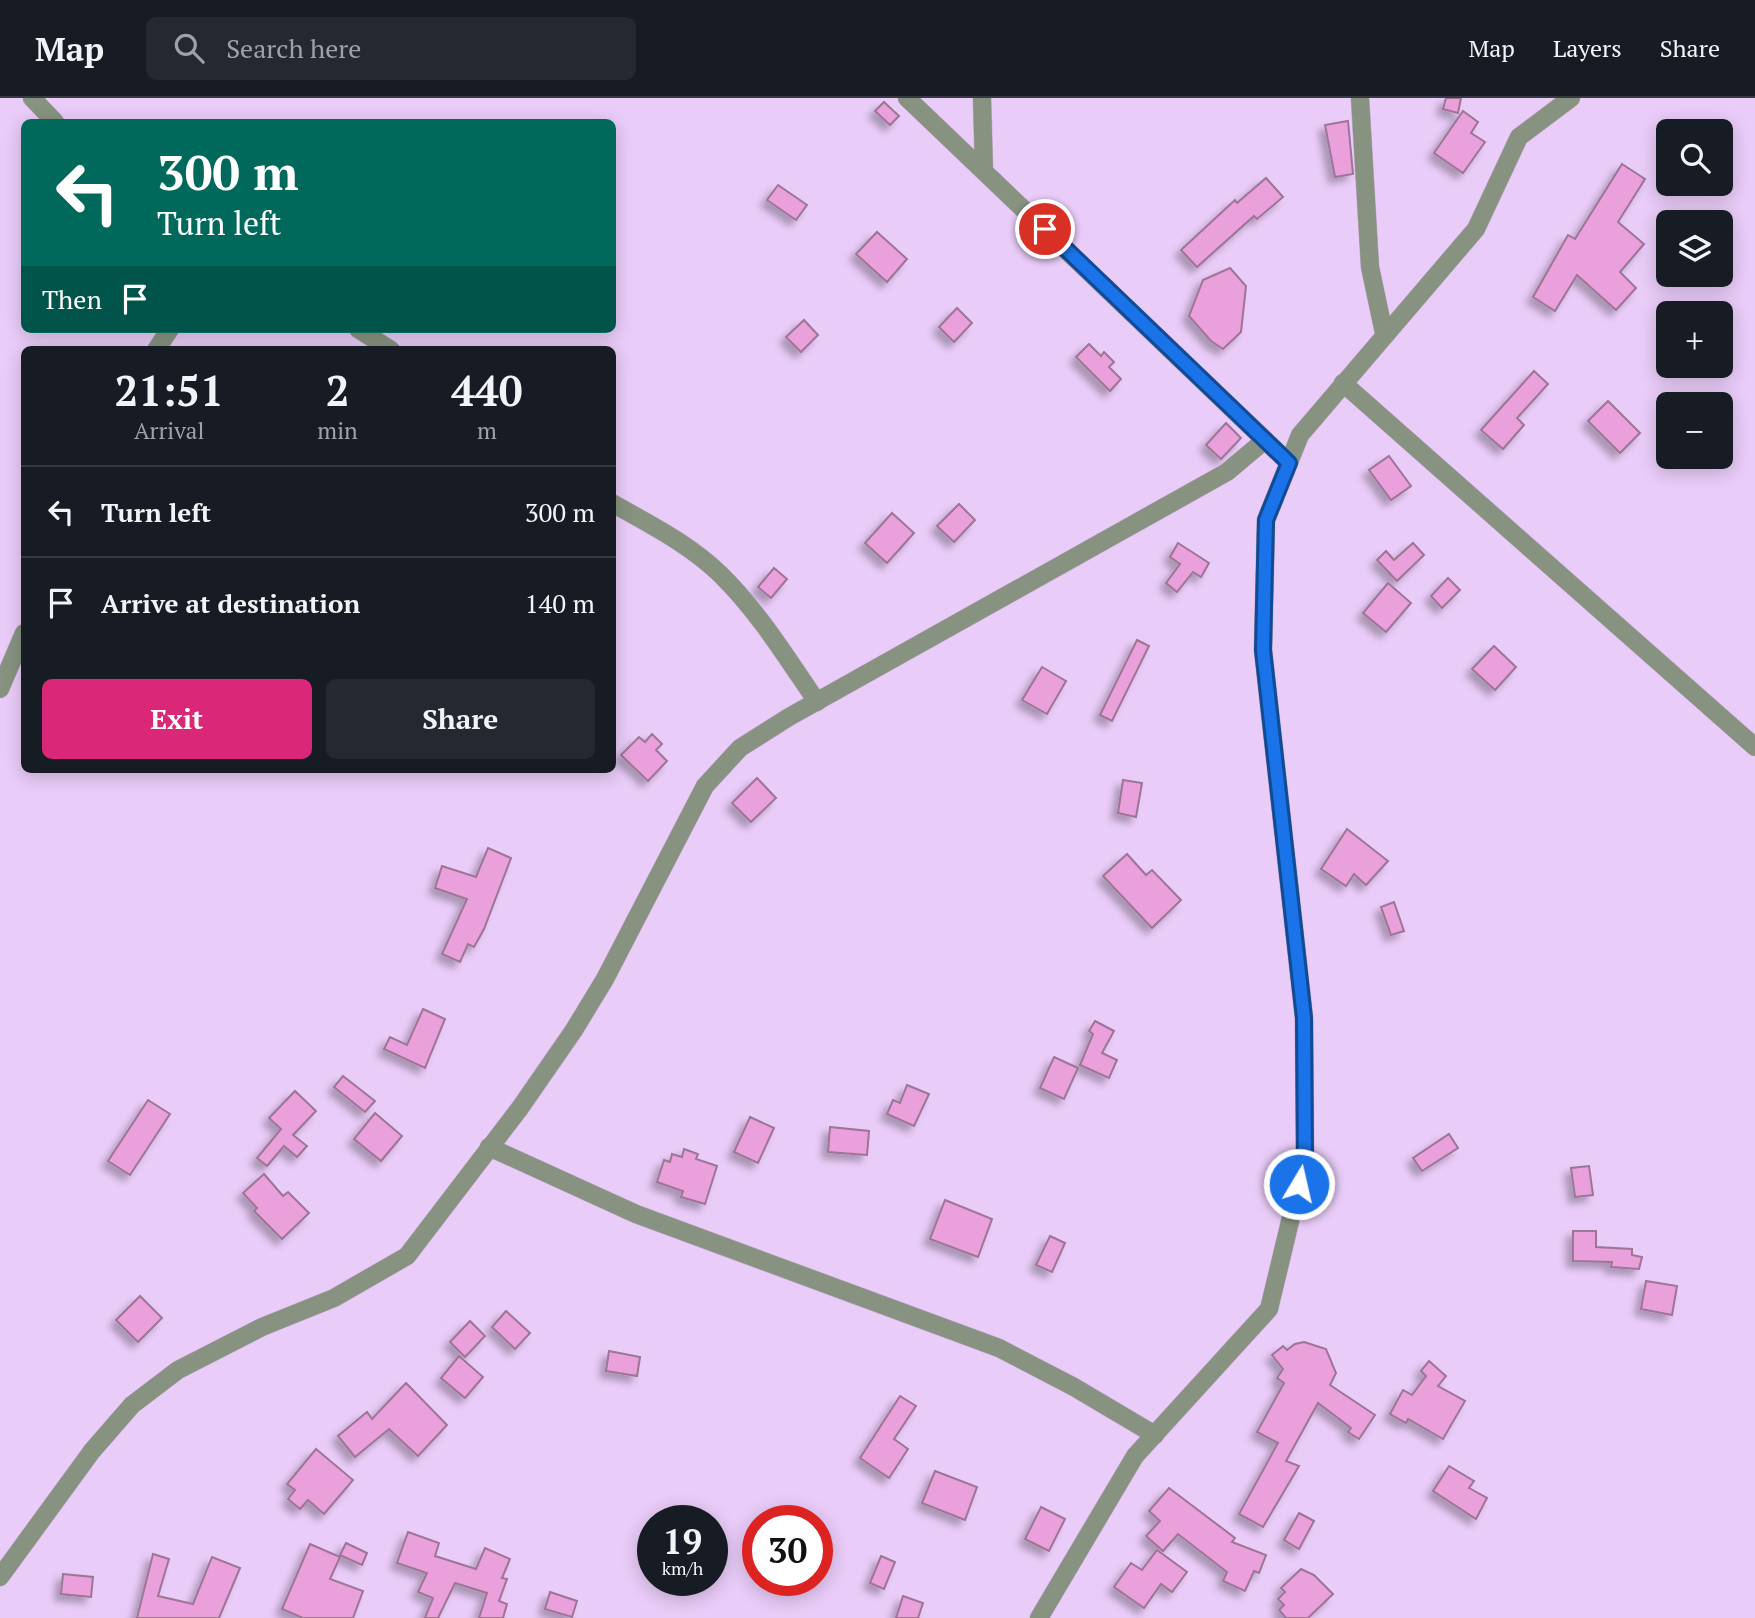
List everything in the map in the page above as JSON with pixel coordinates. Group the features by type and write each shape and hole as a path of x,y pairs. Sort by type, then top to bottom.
{"street":[{"path":"32,98 52,119"},
{"path":"906,98 1289,463"},
{"path":"982,98 984,171"},
{"path":"1360,98 1370,267 1384,333"},
{"path":"1039,1618 1135,1456 1269,1309 1305,1159 1304,1018 1263,650 1266,520 1300,435 1384,333 1476,229 1519,137 1571,98"},
{"path":"365,333 385,346"},
{"path":"1343,383 1755,747"},
{"path":"0,1577 92,1451 132,1405 178,1370 262,1327 334,1298 407,1256 574,1030 606,979 705,786 740,748 1227,472 1265,440"},
{"path":"616,505 696,554 720,575 758,617 817,702"},
{"path":"0,689 21,640"},
{"path":"489,1147 636,1214 999,1348 1074,1387 1155,1435"}],"building":[{"path":"1446,98 1461,98 1458,113 1443,109"},
{"path":"884,102 899,116 890,125 875,111"},
{"path":"1463,111 1478,122 1471,133 1485,142 1463,173 1434,153"},
{"path":"1348,121 1353,174 1335,177 1325,125"},
{"path":"1622,164 1645,179 1618,222 1644,244 1620,272 1636,288 1616,310 1577,275 1555,311 1533,297 1568,235 1575,239"},
{"path":"1266,178 1283,197 1257,219 1254,216 1197,267 1181,250 1235,200 1237,203"},
{"path":"778,185 807,205 796,220 767,200"},
{"path":"877,232 907,259 887,282 856,254"},
{"path":"1230,268 1246,286 1241,332 1223,349 1211,341 1189,316 1203,280"},
{"path":"957,308 972,323 954,342 939,327"},
{"path":"804,320 818,335 801,352 786,337"},
{"path":"1089,344 1101,356 1104,352 1114,362 1109,367 1121,379 1110,391 1076,357"},
{"path":"1534,371 1548,384 1517,418 1524,425 1503,449 1481,430"},
{"path":"1608,401 1640,433 1620,453 1588,421"},
{"path":"1226,423 1241,438 1221,459 1206,445"},
{"path":"1389,456 1411,486 1391,500 1369,470"},
{"path":"959,504 975,520 954,542 937,526"},
{"path":"892,513 914,533 887,563 865,543"},
{"path":"1178,543 1209,563 1201,577 1193,572 1177,592 1166,583 1180,564 1170,557"},
{"path":"1413,543 1424,555 1397,581 1377,560 1386,551 1394,560"},
{"path":"774,568 787,579 771,598 758,587"},
{"path":"1448,578 1460,590 1442,608 1431,596"},
{"path":"1388,583 1411,603 1386,632 1363,613"},
{"path":"1137,640 1149,646 1112,721 1100,715"},
{"path":"1494,646 1516,667 1495,690 1472,669"},
{"path":"1042,667 1066,681 1047,714 1022,700"},
{"path":"652,734 662,744 656,750 667,761 648,781 621,755 639,737 645,742"},
{"path":"757,778 776,798 751,822 732,803"},
{"path":"1123,780 1142,783 1136,817 1118,813"},
{"path":"1347,829 1388,861 1366,885 1354,874 1346,886 1321,869"},
{"path":"488,848 511,858 484,929 474,947 468,944 460,962 442,954 467,899 435,888 442,866 476,877"},
{"path":"1127,854 1146,875 1152,870 1181,900 1152,928 1103,876"},
{"path":"1394,902 1404,931 1391,935 1381,907"},
{"path":"423,1009 445,1019 425,1068 384,1049 390,1037 407,1045"},
{"path":"1095,1021 1114,1031 1102,1053 1117,1060 1109,1078 1080,1065 1093,1034 1089,1031"},
{"path":"1054,1057 1078,1068 1064,1099 1040,1088"},
{"path":"343,1076 375,1101 365,1112 334,1087"},
{"path":"907,1085 929,1094 914,1126 887,1114 893,1100 900,1103"},
{"path":"295,1091 316,1111 293,1135 307,1146 297,1157 284,1146 267,1166 257,1158 281,1129 269,1118"},
{"path":"148,1100 170,1114 130,1175 108,1161"},
{"path":"375,1113 402,1136 381,1161 354,1139"},
{"path":"750,1117 774,1128 758,1163 734,1152"},
{"path":"830,1127 869,1131 867,1155 828,1152"},
{"path":"1449,1134 1458,1148 1422,1171 1413,1158"},
{"path":"684,1149 698,1154 696,1159 717,1166 705,1204 681,1197 683,1191 657,1182 664,1160 670,1162 672,1154 682,1157"},
{"path":"1589,1166 1593,1195 1575,1197 1571,1168"},
{"path":"264,1174 283,1196 288,1192 309,1213 282,1239 254,1211 257,1208 243,1193"},
{"path":"945,1200 992,1219 978,1257 930,1239"},
{"path":"1573,1231 1596,1231 1596,1247 1632,1249 1632,1255 1642,1257 1639,1269 1611,1267 1612,1262 1573,1261"},
{"path":"1050,1236 1065,1243 1052,1272 1036,1265"},
{"path":"1646,1281 1677,1286 1672,1315 1641,1309"},
{"path":"140,1296 162,1318 138,1342 116,1320"},
{"path":"506,1311 530,1333 515,1349 492,1327"},
{"path":"470,1321 485,1336 465,1357 450,1342"},
{"path":"1304,1342 1326,1349 1336,1373 1330,1385 1375,1415 1359,1439 1348,1432 1351,1428 1318,1403 1286,1461 1299,1466 1263,1527 1239,1514 1278,1443 1257,1432 1284,1383 1277,1378 1283,1369 1272,1355 1283,1346 1287,1350"},
{"path":"609,1351 640,1357 637,1376 606,1371"},
{"path":"459,1356 483,1377 465,1398 441,1378"},
{"path":"1429,1361 1446,1376 1438,1386 1465,1401 1443,1439 1408,1419 1406,1423 1390,1414 1403,1390 1412,1395 1426,1376 1421,1371"},
{"path":"406,1383 447,1425 418,1456 389,1429 355,1457 338,1436 367,1412 372,1419"},
{"path":"900,1396 916,1406 894,1439 908,1449 889,1478 860,1458"},
{"path":"316,1449 353,1480 324,1514 308,1500 300,1509 288,1499 295,1490 287,1484"},
{"path":"1449,1466 1474,1481 1469,1488 1487,1498 1476,1519 1433,1491"},
{"path":"935,1471 977,1487 965,1520 922,1503"},
{"path":"1169,1488 1235,1538 1232,1542 1266,1555 1259,1573 1254,1571 1245,1591 1223,1581 1227,1572 1178,1534 1163,1551 1146,1536 1160,1521 1149,1511"},
{"path":"1041,1507 1065,1519 1049,1551 1025,1539"},
{"path":"1299,1513 1314,1521 1299,1549 1284,1540"},
{"path":"408,1532 439,1543 435,1556 476,1569 485,1548 510,1559 502,1578 507,1579 499,1601 507,1604 503,1618 479,1618 487,1593 455,1583 438,1618 425,1618 433,1598 418,1592 427,1573 397,1563"},
{"path":"346,1543 367,1553 362,1565 340,1555"},
{"path":"310,1544 340,1557 330,1579 363,1591 353,1618 303,1618 282,1609"},
{"path":"1157,1550 1187,1572 1172,1592 1161,1584 1144,1608 1114,1587 1131,1563 1142,1570"},
{"path":"153,1554 169,1559 158,1596 193,1604 212,1557 240,1568 219,1618 137,1618"},
{"path":"881,1556 895,1562 884,1589 870,1583"},
{"path":"1301,1569 1314,1575 1333,1594 1308,1618 1286,1618 1279,1610 1284,1605 1278,1599 1285,1592 1281,1588"},
{"path":"63,1574 93,1577 91,1597 61,1594"},
{"path":"550,1592 577,1601 572,1617 545,1609"},
{"path":"903,1596 923,1603 918,1618 896,1618"}],"route":[{"path":"1045,229 1289,463 1266,520 1263,650 1304,1018 1305,1159 1299,1184"}]}
